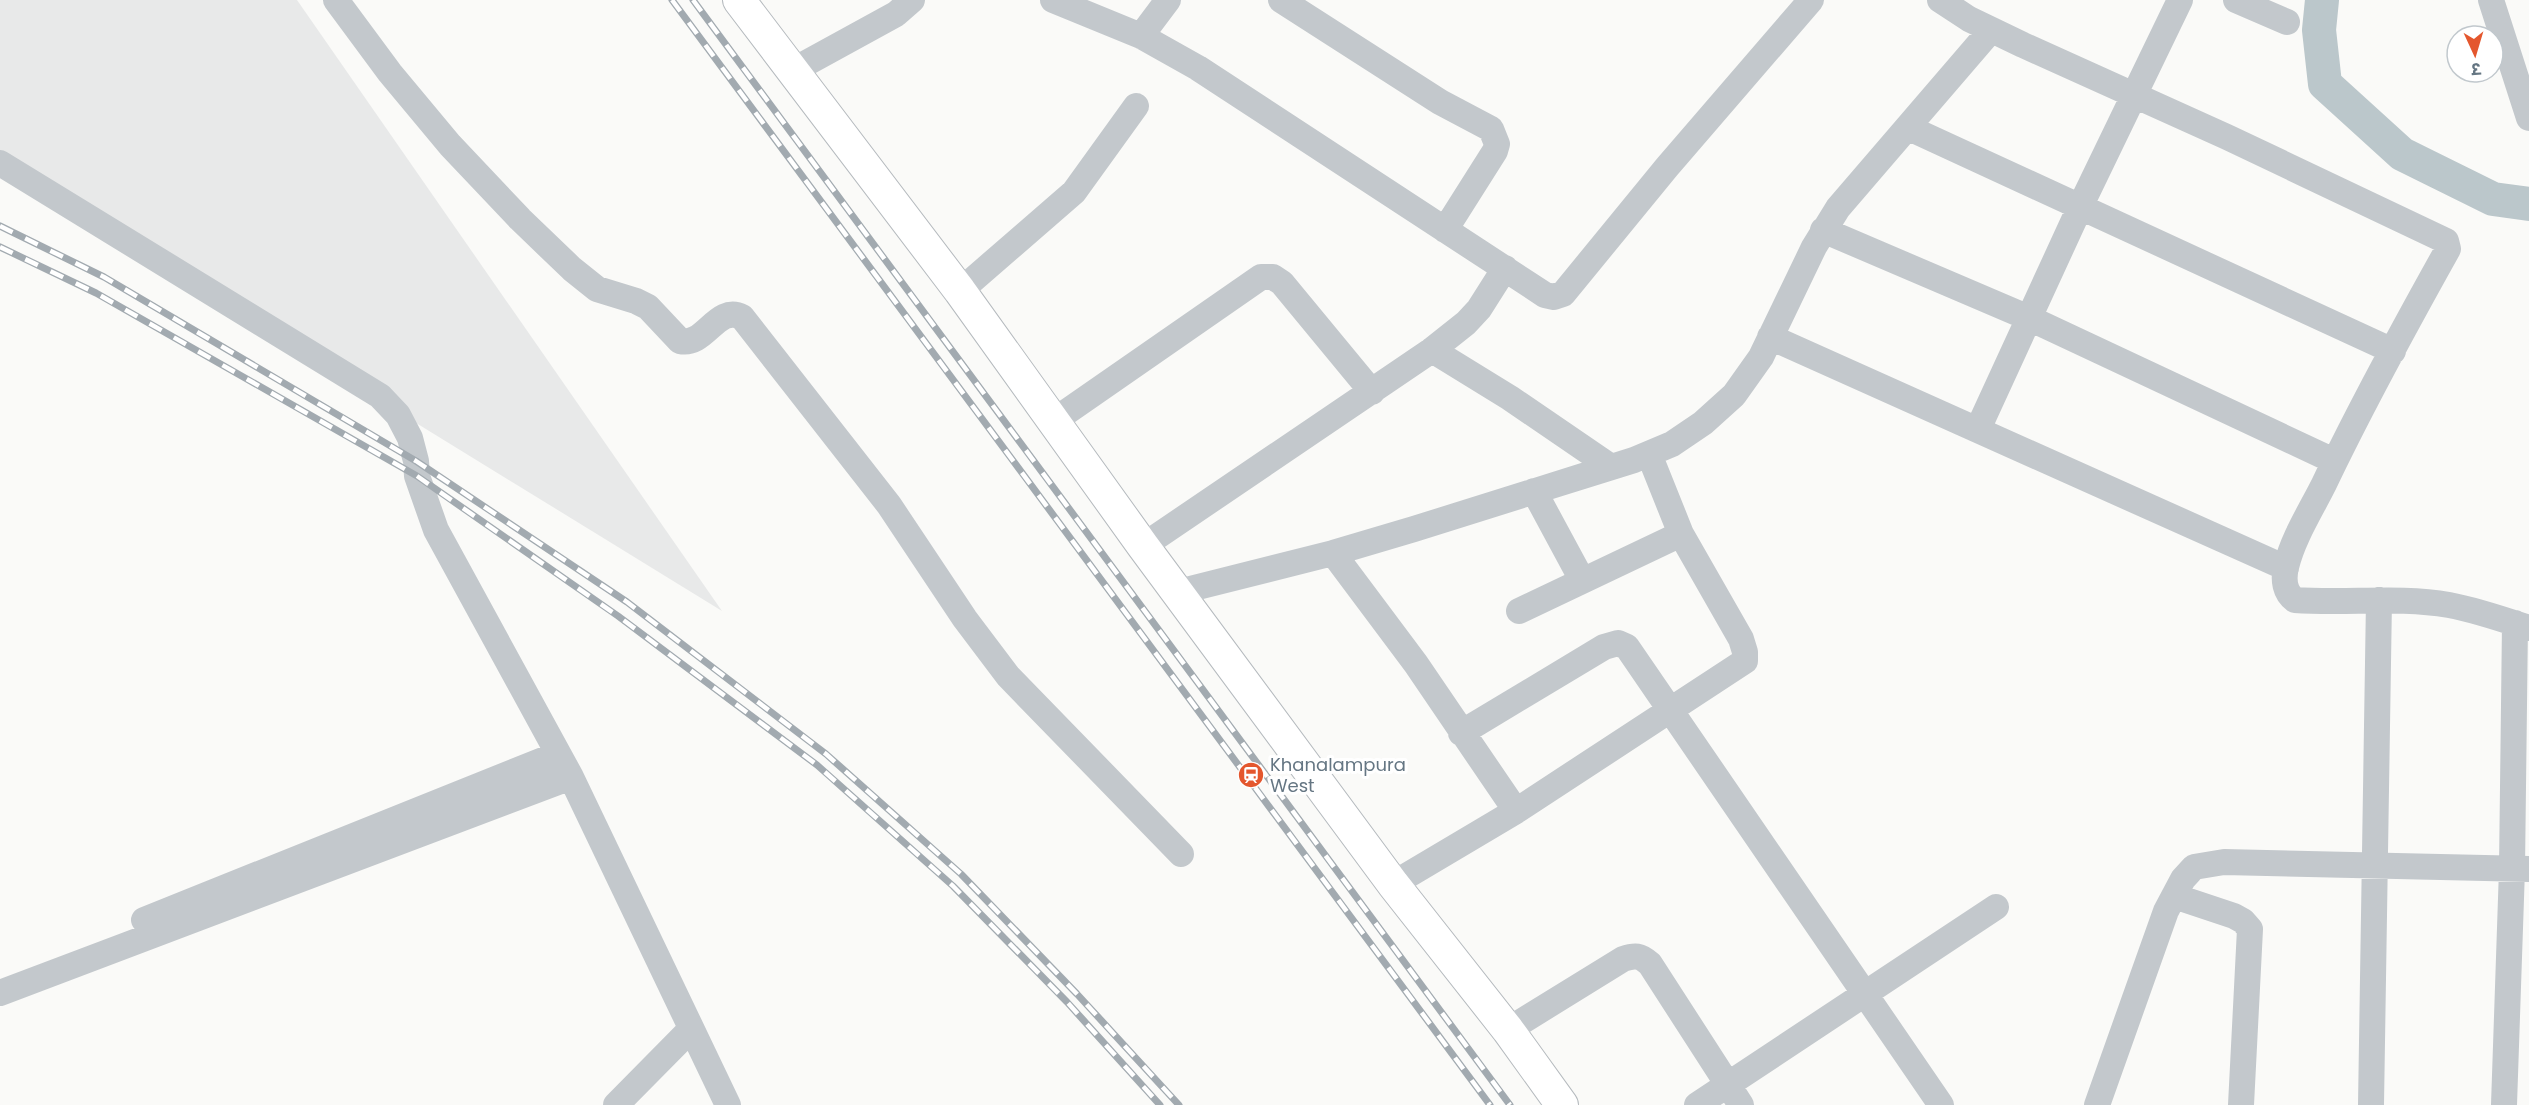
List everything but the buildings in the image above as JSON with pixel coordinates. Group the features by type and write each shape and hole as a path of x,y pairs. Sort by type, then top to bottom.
{"main road":[{"path":"739,0 960,291 1055,420 1143,546 1394,884 1508,1030 1562,1105"}],"street":[{"path":"336,0 390,73 450,146 520,219 572,269 597,289 648,307 680,341 694,341 727,315 734,313 742,317 889,505 965,619 1008,676 1181,854"},
{"path":"792,71 896,14 912,0"},
{"path":"1053,0 1141,36 1198,68 1545,295 1554,297 1563,294 1667,167 1811,0"},
{"path":"1141,36 1168,0"},
{"path":"1281,0 1440,102 1491,129 1497,144 1495,151 1445,230"},
{"path":"1940,0 1991,30 2446,241 2448,249 2334,461 2296,541 2286,568 2285,584 2288,595 2295,600 2379,600 2446,604 2476,610 2522,626 2521,869 2504,1105"},
{"path":"1978,429 2080,207 2180,0"},
{"path":"2236,0 2287,22"},
{"path":"2490,0 2528,115"},
{"path":"1178,592 1333,553 1611,467 1672,444 1695,429 1734,394 1761,357 1823,230 1838,208 1991,30"},
{"path":"960,291 1074,192 1136,106"},
{"path":"1909,128 2393,351"},
{"path":"0,162 380,396 398,415 410,438 417,476 436,530 571,777 728,1105"},
{"path":"1823,230 2029,318 2334,461"},
{"path":"1143,546 1432,350 1466,323 1479,309 1505,268"},
{"path":"1055,420 1261,277 1273,277 1282,283 1372,392"},
{"path":"1770,337 2286,568"},
{"path":"1432,350 1510,398 1611,467"},
{"path":"1394,884 1516,811 1744,662 1745,652 1741,639 1681,534 1649,454"},
{"path":"1534,491 1582,580"},
{"path":"1519,611 1681,534"},
{"path":"1333,553 1416,664 1516,811"},
{"path":"2371,1105 2379,600"},
{"path":"1461,733 1604,647 1618,643 1627,647 1941,1105"},
{"path":"0,975 106,935 558,754"},
{"path":"0,993 571,777"},
{"path":"2097,1105 2166,911 2183,879 2194,867 2224,862 2521,869"},
{"path":"2174,896 2234,916 2250,929 2241,1105"},
{"path":"1697,1105 1735,1095 1866,993 1996,907"},
{"path":"1508,1030 1623,959 1634,955 1642,957 1650,964 1735,1095"},
{"path":"616,1105 692,1029"}],"shaded area":[{"path":"0,0 297,0 722,611 0,167"}],"waterway":[{"path":"2322,0 2319,30 2325,84 2402,154 2493,199 2529,204"}],"railway":[{"path":"672,0 1490,1105"},
{"path":"693,0 1510,1105"},
{"path":"0,226 104,277 416,461 627,602 826,754 961,874 1077,994 1179,1105"},
{"path":"0,247 96,293 417,476 618,616 817,765 953,886 1067,1002 1160,1105"}],"place":[{"name":"Khanalampura West","path":"1251,775"}]}
